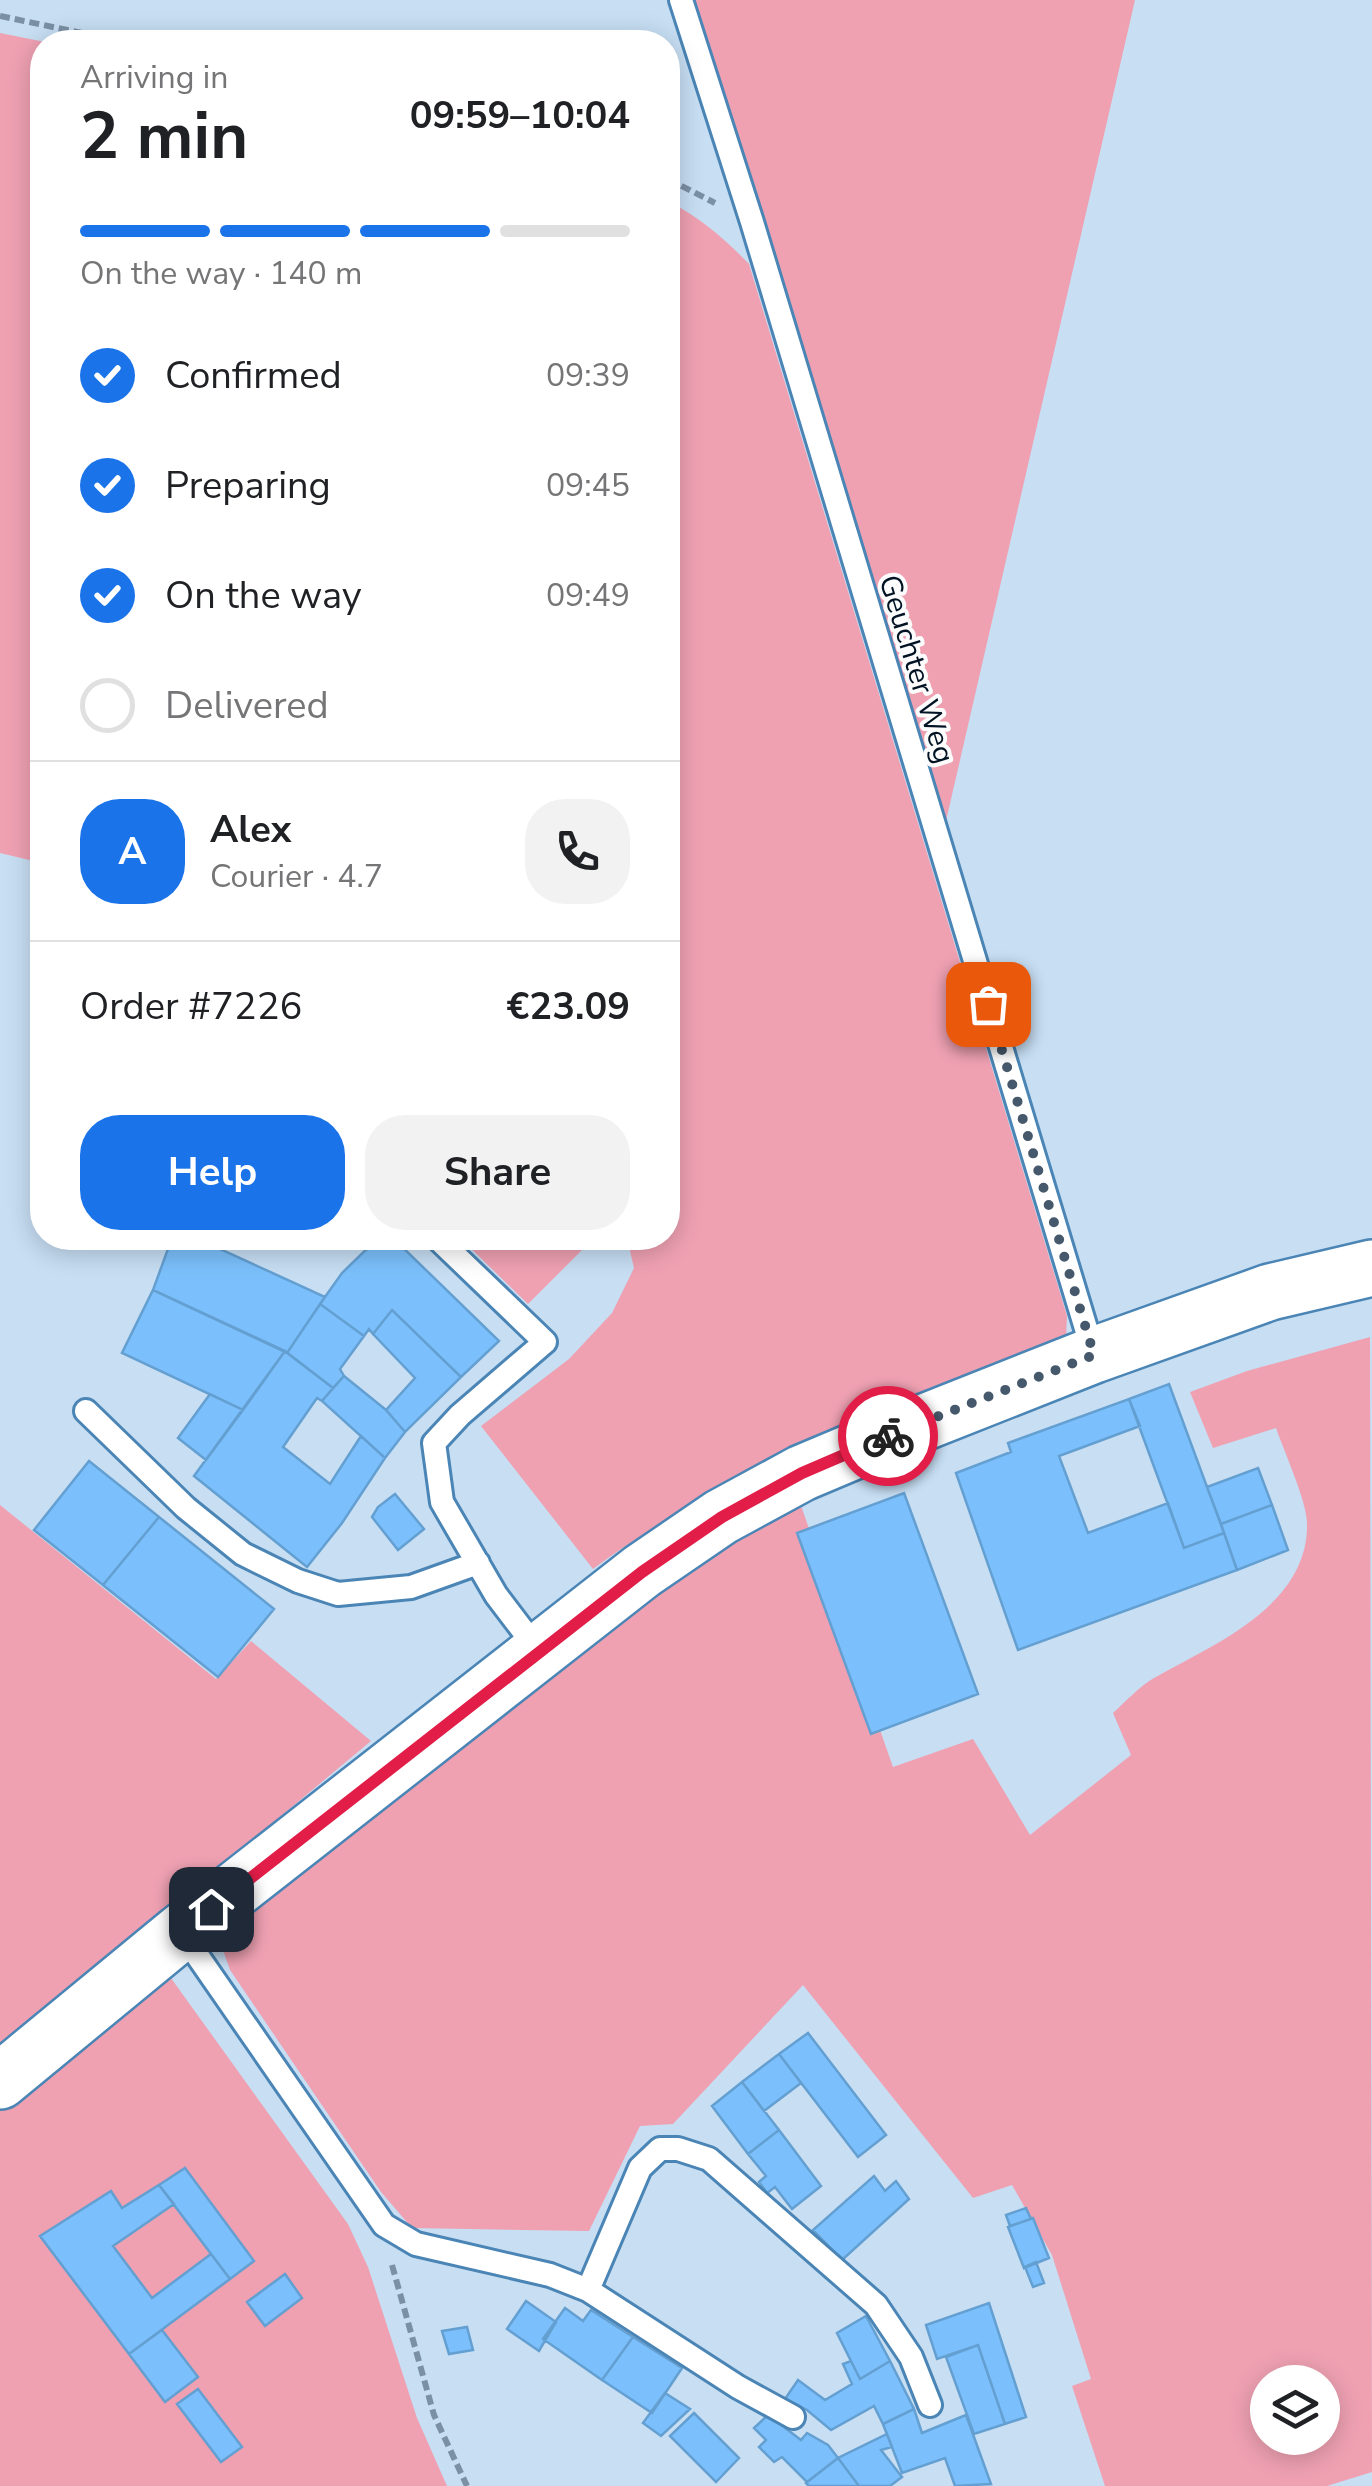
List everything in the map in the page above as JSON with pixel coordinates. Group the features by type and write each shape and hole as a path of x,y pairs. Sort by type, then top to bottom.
{"street":[{"path":"0,2081 181,1932 642,1572 722,1517 802,1473 1094,1355 1270,1292 1372,1268"}],"lane":[{"name":"Geuchter Weg","path":"682,0 1094,1355"},
{"path":"449,1250 545,1342 434,1442 442,1502 496,1594 540,1652"},
{"path":"86,1411 186,1508 243,1554 298,1581 338,1594 411,1587 478,1563"},
{"path":"181,1932 384,2225 416,2244 550,2275 588,2290 738,2387 793,2417"},
{"path":"588,2290 640,2168 660,2150 678,2149 709,2159 876,2305 911,2357 930,2405"}],"path":[{"path":"0,16 67,30"},
{"path":"384,2225 394,2276 434,2415 467,2486"}],"shaded area":[{"path":"691,0 1135,0 946,821"},
{"path":"0,33 30,39 30,860 0,853"},
{"path":"680,208 711,229 749,264 1067,1316 1066,1338 934,1389 778,1462 670,1519 593,1569 481,1426 569,1359 612,1313 634,1268 630,1250 680,1250"},
{"path":"472,1250 582,1250 528,1304"},
{"path":"1370,1337 1372,2472 1327,2486 1105,2486 1072,2386 1091,2379 1052,2255 1012,2185 973,2198 803,1985 673,2124 640,2126 589,2231 412,2228 381,2192 230,1970 220,1921 599,1616 799,1500 893,1767 973,1739 1030,1835 1131,1755 1113,1713 1148,1682 1254,1619 1292,1577 1303,1552 1306,1514 1276,1428 1213,1448 1190,1392 1247,1371"},
{"path":"0,1505 216,1679 251,1641 371,1741 0,2050"},
{"path":"163,1967 348,2224 368,2267 417,2418 447,2486 0,2486 0,2102"}],"building":[{"path":"168,1250 222,1250 325,1297 287,1353 153,1290"},
{"path":"366,1250 405,1250 499,1341 461,1377 392,1310 373,1334 369,1329 364,1336 320,1304 342,1273"},
{"path":"153,1290 285,1351 243,1410 122,1353"},
{"path":"320,1304 364,1336 340,1369 344,1376 333,1388 287,1353"},
{"path":"392,1310 461,1377 405,1432 386,1410 415,1378 373,1334"},
{"path":"285,1351 333,1388 322,1401 317,1398 283,1447 330,1484 361,1436 385,1458 307,1567 194,1476"},
{"path":"344,1376 386,1410 405,1432 385,1458 322,1401"},
{"path":"1169,1384 1224,1533 1184,1548 1129,1399"},
{"path":"210,1394 243,1410 206,1460 178,1438"},
{"path":"1129,1399 1140,1426 1059,1456 1088,1533 1168,1503 1184,1548 1224,1533 1237,1570 1018,1650 956,1473 1011,1452 1008,1443"},
{"path":"89,1461 159,1517 103,1585 34,1530"},
{"path":"1258,1468 1272,1505 1221,1524 1207,1487"},
{"path":"904,1493 978,1694 871,1734 797,1533"},
{"path":"395,1494 424,1529 398,1550 372,1517"},
{"path":"1272,1505 1288,1550 1237,1570 1221,1524"},
{"path":"159,1517 274,1609 218,1677 103,1585"},
{"path":"808,2033 886,2135 858,2157 779,2054"},
{"path":"779,2054 801,2083 764,2111 742,2082"},
{"path":"742,2082 779,2130 748,2154 712,2106"},
{"path":"779,2130 821,2186 792,2209 775,2187 767,2193 759,2182 766,2176 748,2154"},
{"path":"185,2168 254,2261 230,2279 159,2185"},
{"path":"874,2176 885,2191 896,2181 909,2199 842,2260 813,2230"},
{"path":"159,2185 174,2204 113,2246 152,2298 211,2254 230,2279 129,2354 40,2236 111,2191 122,2208"},
{"path":"1026,2208 1031,2219 1010,2226 1006,2215"},
{"path":"1033,2218 1049,2258 1024,2268 1008,2227"},
{"path":"1036,2262 1044,2283 1033,2287 1025,2267"},
{"path":"285,2274 302,2298 265,2326 247,2302"},
{"path":"526,2301 556,2322 539,2351 507,2329"},
{"path":"989,2303 1026,2417 1005,2424 978,2345 937,2359 926,2325"},
{"path":"565,2308 583,2321 591,2310 633,2337 602,2380 543,2339"},
{"path":"866,2316 890,2361 860,2379 837,2333"},
{"path":"467,2327 473,2350 449,2354 442,2331"},
{"path":"162,2330 198,2377 165,2402 129,2354"},
{"path":"633,2337 682,2368 652,2413 602,2380"},
{"path":"978,2345 1005,2424 974,2434 946,2357"},
{"path":"851,2361 860,2379 890,2361 914,2409 883,2424 874,2406 831,2430 807,2410 785,2399 798,2380 825,2400 852,2384 843,2364"},
{"path":"198,2389 242,2447 221,2462 177,2404"},
{"path":"665,2393 690,2409 661,2436 643,2423"},
{"path":"914,2409 922,2433 966,2415 991,2484 955,2486 945,2458 902,2473 883,2424"},
{"path":"694,2413 739,2458 716,2482 670,2436"},
{"path":"768,2415 801,2440 807,2433 828,2445 838,2458 807,2482 782,2457 774,2462 759,2447 766,2440 754,2428"},
{"path":"887,2434 892,2447 881,2450 902,2477 890,2486 859,2486 838,2458"},
{"path":"838,2458 859,2486 806,2483"}],"way so far":[{"path":"888,1436 1094,1355 988,1004"}],"route":[{"path":"211,1909 642,1572 722,1517 802,1473 888,1436"}]}
